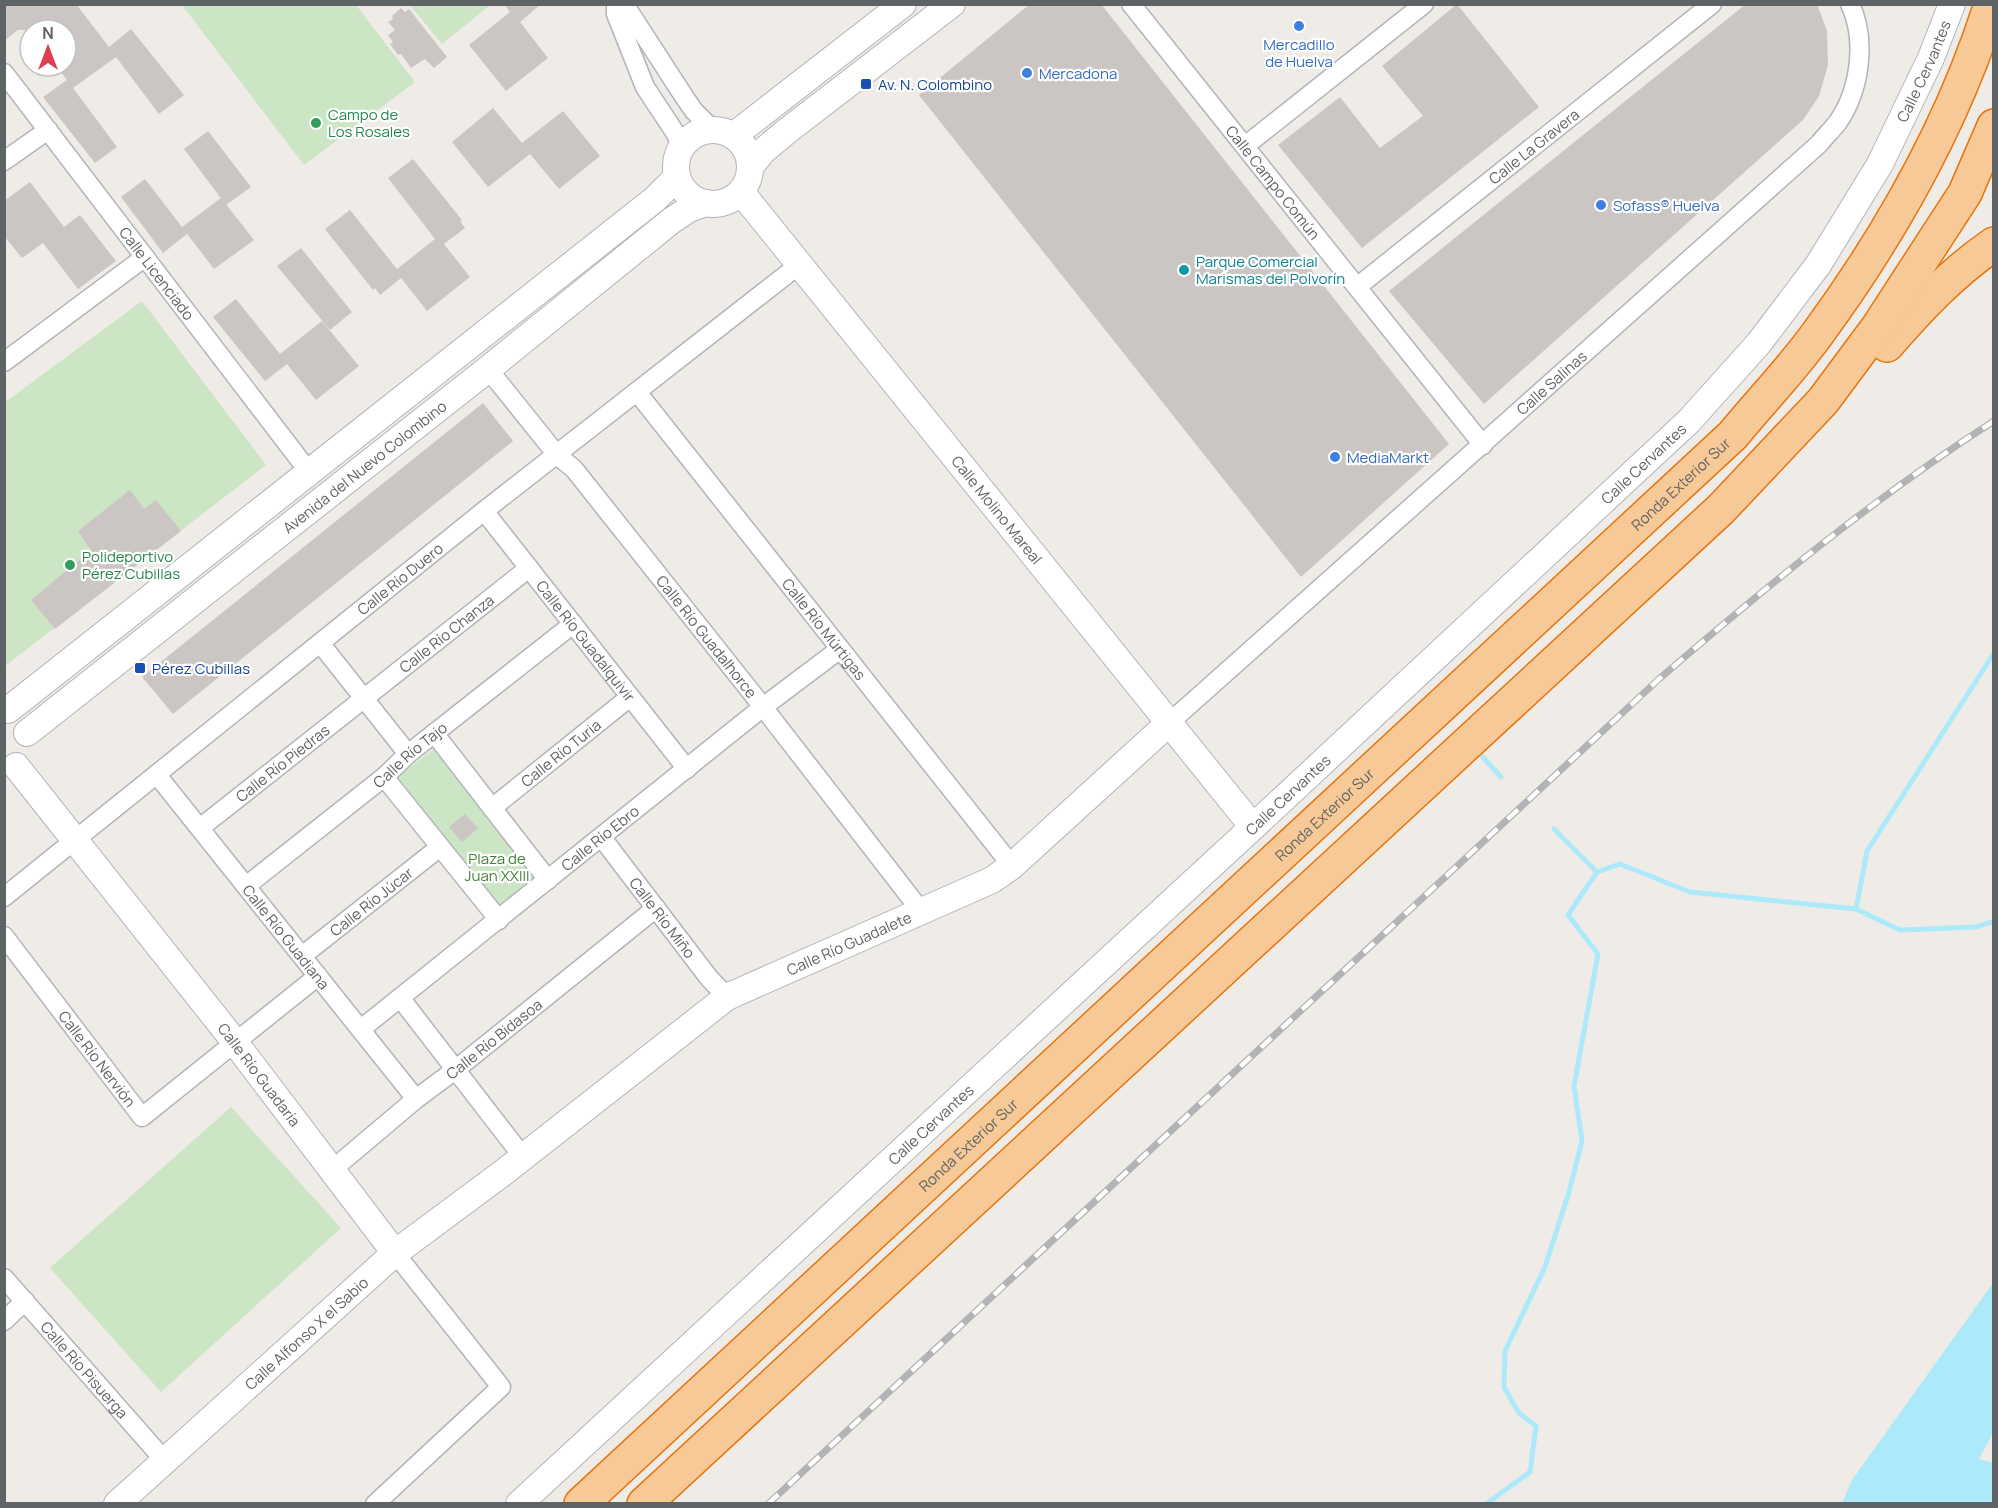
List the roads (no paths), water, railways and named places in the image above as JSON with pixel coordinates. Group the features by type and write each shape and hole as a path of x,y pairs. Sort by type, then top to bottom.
{"highway":[{"name":"Ronda Exterior Sur","path":"581,1503 1733,435 1817,334 1886,234 1937,142 1976,52 1991,4"},
{"path":"644,1503 1721,509 1822,401 1878,327 1965,193 1994,126"},
{"path":"1822,401 1868,368 1913,314 1951,277 1994,244"}],"street":[{"path":"681,148 676,134 645,87 616,14 618,4 628,10 694,111 723,133 742,144 748,155 750,167 746,184 741,192 725,202 706,203 688,195 677,177 677,157 689,138 700,132 723,133 903,4"},
{"path":"750,167 763,151 787,131 952,4"},
{"name":"Calle Campo Común","path":"1131,4 1483,445"},
{"path":"1245,146 1424,4"},
{"name":"Calle La Gravera","path":"1357,287 1712,4"},
{"name":"Calle Salinas","path":"1169,723 1819,144 1838,122 1851,96 1858,68 1859,39 1850,4"},
{"name":"Calle Cervantes","path":"519,1503 1253,827 1689,421 1759,343 1818,265 1880,164 1931,58 1952,4"},
{"name":"Calle Licenciado","path":"4,73 309,472"},
{"path":"4,161 48,130"},
{"name":"Avenida del Nuevo Colombino","path":"6,709 655,199 677,177"},
{"name":"Calle Molino Mareal","path":"741,192 1253,827"},
{"name":"Avenida del Nuevo Colombino","path":"27,733 488,369 671,221 689,209 706,203"},
{"path":"4,362 145,257"},
{"name":"Calle Río Duero","path":"4,897 484,511 800,264"},
{"name":"Calle Río Guadalhorce","path":"488,369 557,455 574,470 763,707 921,911"},
{"name":"Calle Río Múrtigas","path":"637,392 1012,866"},
{"name":"Calle Río Guadalquivir","path":"484,511 687,769"},
{"name":"Calle Río Chanza","path":"364,698 529,568"},
{"name":"Calle Río Tajo","path":"246,886 384,777 434,733 573,624"},
{"path":"320,643 408,754"},
{"name":"Calle Río Ebro","path":"361,1029 763,707 840,649"},
{"name":"Calle Río Turia","path":"492,807 630,697"},
{"name":"Calle Río Piedras","path":"200,828 364,698"},
{"path":"6,709 23,724 27,733 27,745 23,756 10,769"},
{"name":"Calle Río Guadalete","path":"513,1165 727,997 992,880 1012,866 1169,723"},
{"path":"434,733 548,880"},
{"name":"Calle Río Guadaría","path":"10,769 75,840 501,1387 375,1503"},
{"name":"Calle Río Guadiana","path":"157,774 416,1099"},
{"path":"384,777 499,920"},
{"name":"Calle Río Miño","path":"602,838 709,978 727,997"},
{"name":"Calle Río Júcar","path":"302,956 440,847"},
{"name":"Calle Río Bidasoa","path":"333,1169 416,1099 656,908"},
{"name":"Calle Río Nervión","path":"4,936 142,1117 318,976"},
{"path":"401,999 455,1070 513,1165"},
{"name":"Calle Alfonso X el Sabio","path":"117,1503 395,1253 513,1165"},
{"name":"Calle Río Pisuerga","path":"4,1278 165,1461"},
{"path":"4,1321 25,1301"}],"water":[{"path":"1993,1283 1993,1433 1979,1459 1993,1463 1993,1503 1842,1503 1852,1480"}],"waterway":[{"path":"1856,909 1867,851 1994,653"},
{"path":"1483,757 1501,777"},
{"path":"1554,829 1597,872"},
{"path":"1486,1504 1530,1472 1536,1426 1519,1413 1504,1387 1505,1351 1545,1267 1569,1192 1582,1141 1574,1086 1598,954 1568,915 1597,872 1620,864 1690,892 1856,909 1900,930 1976,927 1994,921"}],"railway":[{"path":"768,1504 1659,679 1822,544 1906,480 1994,421"}],"place":[{"name":"Mercadillo de Huelva","path":"1299,26"},
{"name":"Mercadona","path":"1027,73"},
{"name":"Av. N. Colombino","path":"866,84"},
{"name":"Campo de Los Rosales","path":"316,123"},
{"name":"Sofass® Huelva","path":"1601,205"},
{"name":"Parque Comercial Marismas del Polvorín","path":"1184,270"},
{"name":"MediaMarkt","path":"1335,457"},
{"name":"Polideportivo Pérez Cubillas","path":"70,565"},
{"name":"Pérez Cubillas","path":"140,668"}],"park label":[{"name":"Plaza de Juan XXIII","path":"497,866"}]}
